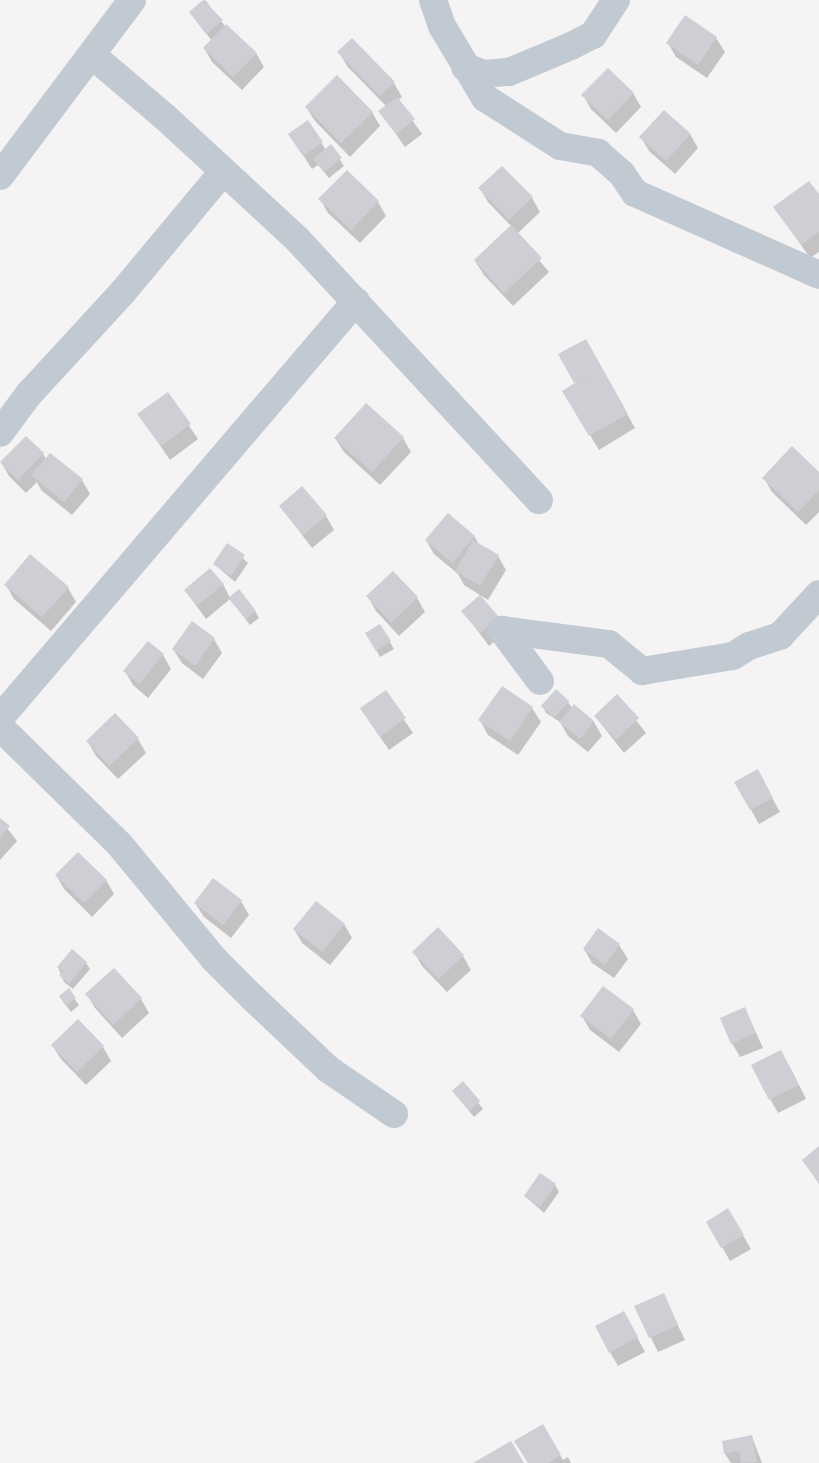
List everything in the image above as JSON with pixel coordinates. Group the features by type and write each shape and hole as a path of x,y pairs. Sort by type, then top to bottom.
{"street":[{"path":"0,176 132,0"},
{"path":"433,0 442,26 485,98 560,146 598,153 622,174 636,193 819,275"},
{"path":"465,67 484,74 509,72 571,46 593,35 616,0"},
{"path":"92,54 166,118 222,173 297,239 539,500"},
{"path":"0,433 29,394 122,293 222,173"},
{"path":"0,718 356,302"},
{"path":"540,681 502,630 609,644 642,671 733,656 749,646 780,636 819,594"},
{"path":"0,727 120,845 214,959 253,998 328,1069 394,1114"}],"building":[{"path":"203,0 223,20 206,34 189,12"},
{"path":"685,15 717,37 698,65 666,43"},
{"path":"226,24 257,53 233,77 203,48"},
{"path":"352,38 395,82 380,96 337,52"},
{"path":"608,68 634,93 608,120 581,95"},
{"path":"337,75 373,112 341,143 305,107"},
{"path":"397,97 415,119 396,134 378,111"},
{"path":"664,110 691,134 666,161 639,137"},
{"path":"308,120 323,142 303,156 288,134"},
{"path":"331,144 342,158 324,172 313,159"},
{"path":"502,166 533,197 509,220 478,188"},
{"path":"347,170 379,201 351,230 318,199"},
{"path":"809,181 819,194 819,232 801,245 773,207"},
{"path":"511,225 542,258 504,293 474,260"},
{"path":"586,339 628,414 589,436 562,391 586,376 574,383 558,354"},
{"path":"168,392 191,424 161,446 137,414"},
{"path":"366,403 404,437 372,472 334,438"},
{"path":"26,436 44,453 18,480 0,462"},
{"path":"792,446 819,472 819,490 798,512 762,478"},
{"path":"50,453 83,479 64,502 31,475"},
{"path":"302,486 327,515 303,535 279,506"},
{"path":"448,513 475,536 452,563 425,540"},
{"path":"473,540 499,555 480,586 455,571"},
{"path":"227,543 245,555 231,576 213,564"},
{"path":"30,554 69,587 42,617 4,585"},
{"path":"210,568 224,584 197,606 184,590"},
{"path":"393,571 418,597 391,623 366,596"},
{"path":"239,589 256,611 246,619 228,598"},
{"path":"480,595 499,617 480,633 461,611"},
{"path":"192,621 215,638 195,666 172,649"},
{"path":"380,624 391,641 376,651 365,633"},
{"path":"148,641 164,654 139,684 123,671"},
{"path":"502,686 533,707 510,741 478,720"},
{"path":"556,689 569,701 554,718 541,706"},
{"path":"386,690 406,718 380,737 360,708"},
{"path":"617,694 639,718 616,740 594,716"},
{"path":"574,704 594,721 580,739 559,722"},
{"path":"115,713 139,738 109,766 86,741"},
{"path":"758,769 773,798 750,810 734,782"},
{"path":"0,818 10,826 0,837"},
{"path":"78,852 107,880 84,903 55,875"},
{"path":"213,878 242,900 223,925 194,903"},
{"path":"316,901 345,924 322,952 293,929"},
{"path":"438,927 464,955 439,979 412,952"},
{"path":"598,928 620,944 605,965 583,949"},
{"path":"72,949 87,962 69,984 59,975 63,971 57,967"},
{"path":"114,968 142,998 113,1025 85,994"},
{"path":"603,986 634,1009 611,1039 580,1016"},
{"path":"69,988 76,998 66,1006 59,996"},
{"path":"745,1007 756,1033 731,1044 720,1018"},
{"path":"78,1019 104,1046 77,1072 51,1045"},
{"path":"781,1050 799,1085 769,1100 751,1065"},
{"path":"463,1081 480,1101 469,1111 452,1091"},
{"path":"819,1146 819,1183 802,1160"},
{"path":"540,1173 556,1184 540,1207 524,1196"},
{"path":"728,1208 744,1235 721,1248 706,1222"},
{"path":"664,1293 678,1325 649,1338 634,1306"},
{"path":"624,1311 638,1337 609,1353 595,1326"},
{"path":"543,1424 561,1455 548,1463 528,1463 514,1441"},
{"path":"752,1435 757,1462 741,1463 739,1451 724,1454 722,1441"},
{"path":"511,1441 524,1463 473,1463"}]}
